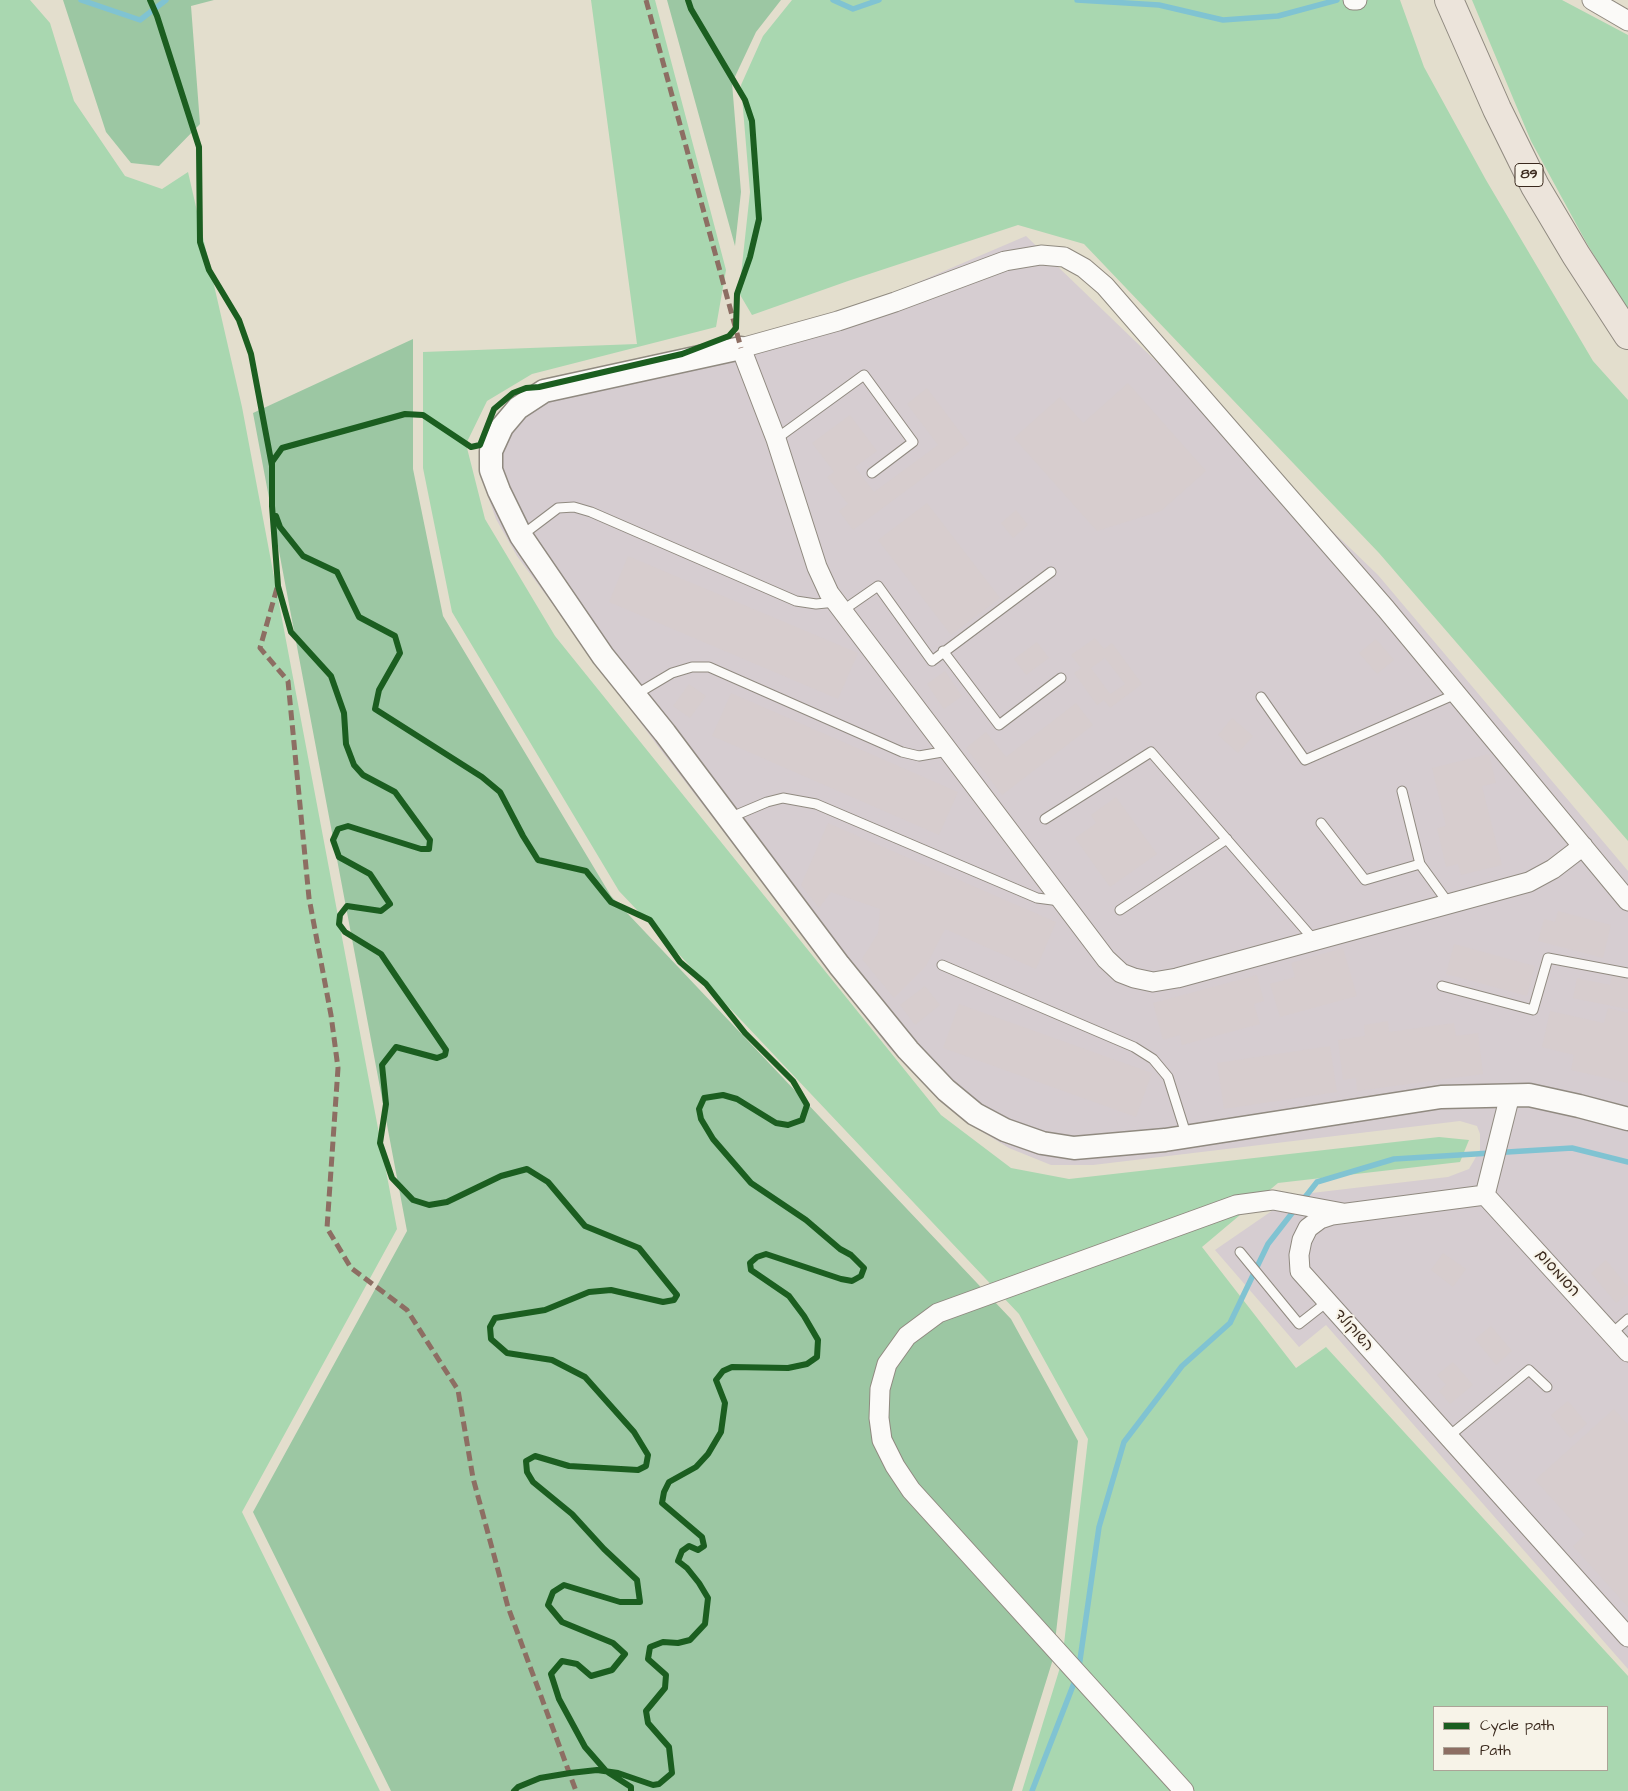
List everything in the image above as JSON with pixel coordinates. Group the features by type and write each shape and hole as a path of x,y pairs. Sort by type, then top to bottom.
{"highway":[{"name":"89","path":"1450,2 1497,109 1535,186 1576,255 1628,335"}],"street":[{"path":"1592,0 1628,21"},
{"path":"1628,901 1386,609 1105,286 1084,268 1064,257 1041,254 1005,261 896,302 838,321 741,348 544,391 518,408 502,427 491,451 491,470 521,536 603,656 729,818 839,965 908,1050 946,1090 975,1114 1005,1130 1042,1143 1074,1148 1117,1146 1187,1137 1441,1097 1529,1095 1628,1119"},
{"path":"741,348 776,439 818,567 829,593 1106,960 1121,973 1153,982 1177,978 1449,904 1529,882 1553,869 1583,846"},
{"path":"1485,1196 1510,1095"},
{"name":"השוקולד","path":"1485,1196 1343,1214 1320,1219 1308,1228 1302,1240 1299,1255 1300,1271 1628,1637"},
{"name":"הסומסום","path":"1485,1196 1628,1352"},
{"path":"1184,1791 911,1490 882,1440 878,1418 880,1389 887,1364 907,1336 938,1313 1236,1205 1273,1200 1343,1214"}],"lane":[{"path":"776,439 864,376 913,442 872,473"},
{"path":"521,536 558,508 574,507 591,512 796,601 839,606 878,586 932,661 1050,572"},
{"path":"943,651 999,725 1061,678"},
{"path":"635,695 672,673 692,667 709,667 902,752 919,756 948,751"},
{"path":"1261,698 1305,760 1456,694"},
{"path":"1045,819 1151,752 1315,940"},
{"path":"1402,791 1420,864 1449,904"},
{"path":"729,818 767,802 782,798 816,804 1037,898 1062,901"},
{"path":"1321,823 1365,880 1420,864"},
{"path":"1120,910 1226,839"},
{"path":"1442,986 1533,1010 1548,958 1628,973"},
{"path":"942,965 1134,1047 1153,1059 1168,1077 1187,1137"},
{"path":"1240,1252 1299,1324 1327,1302"},
{"path":"1611,1334 1628,1319"},
{"path":"1448,1437 1529,1370 1547,1387"}],"shaded area":[{"path":"1026,236 1378,575 1628,871 1628,1669 1326,1325 1299,1347 1215,1250 1295,1195 1448,1177 1469,1169 1480,1150 1480,1134 1477,1126 1460,1121 1093,1165 1051,1165 1009,1148 966,1122 889,1048 657,745 517,556 496,519 486,491 484,465 486,436 498,413 517,394 544,381 740,340 867,304"}],"green space":[{"path":"0,0 30,0 50,23 74,101 125,176 162,189 188,172 242,407 397,1229 242,1512 380,1791 0,1791"},
{"path":"63,0 214,0 191,6 200,124 159,166 131,163 106,132"},
{"path":"591,0 655,0 726,270 716,327 532,374 487,401 466,444 485,519 555,636 941,1115 1011,1168 1069,1179 1439,1137 1469,1140 1460,1162 1278,1183 1202,1247 1296,1368 1326,1347 1628,1676 1628,1791 1022,1791 1062,1661 1088,1439 1019,1314 619,891 452,612 423,468 423,352 637,344"},
{"path":"667,0 781,0 756,32 732,83 741,192 735,246"},
{"path":"792,0 1400,0 1424,67 1486,180 1593,361 1628,400 1628,841 1379,553 1084,244 1018,225 752,315 739,293 750,192 741,85 763,36"},
{"path":"1472,0 1562,0 1628,35 1628,312 1586,242 1531,141"},
{"path":"413,339 413,469 443,616 611,896 1011,1319 1078,1441 1053,1659 1012,1791 391,1791 253,1512 407,1231 253,413"}],"building":[{"path":"1128,383 1206,471 1161,511 1097,531 1014,438 1060,397 1083,423"},
{"path":"927,388 969,444 853,530 839,511 848,504 827,477 834,472 812,443 850,415 877,451 855,467 874,492 938,445 907,404"},
{"path":"927,503 1000,598 951,635 878,540"},
{"path":"1016,510 1028,525 1013,538 1001,523"},
{"path":"628,556 858,653 838,699 609,602"},
{"path":"1095,638 1104,649 1112,643 1142,684 1110,708 1104,700 1097,705 1074,673 1081,668 1071,655","holes":["1105,658 1125,684 1110,694 1091,668"]},
{"path":"1376,639 1394,660 1377,674 1359,653"},
{"path":"1037,642 1049,658 1026,675 1014,659"},
{"path":"945,671 962,696 944,709 927,684"},
{"path":"689,684 706,696 690,718 673,706"},
{"path":"731,693 958,792 939,835 712,736"},
{"path":"1076,703 1093,725 1002,795 966,748 986,732 1006,757"},
{"path":"1232,718 1253,736 1238,753 1218,735"},
{"path":"1489,754 1496,783 1482,786 1502,865 1461,875 1458,864 1446,867 1437,828 1446,826 1432,768"},
{"path":"1116,797 1157,854 1110,887 1075,838 1096,823 1091,815"},
{"path":"828,823 1056,922 1036,969 945,929 926,966 894,998 862,959 878,933 880,909 831,892 819,908 801,885"},
{"path":"1558,911 1611,925 1603,958 1538,941 1544,919 1555,922"},
{"path":"1454,944 1535,966 1527,996 1446,974"},
{"path":"1343,948 1357,996 1280,1017 1270,984 1295,977 1291,963"},
{"path":"1257,975 1264,1001 1254,1004 1260,1024 1182,1045 1180,1035 1163,1040 1153,1003"},
{"path":"1612,975 1628,978 1628,1009 1573,998 1577,978 1610,985"},
{"path":"925,986 940,1005 915,1025 900,1005"},
{"path":"959,1004 1152,1073 1136,1117 943,1048"},
{"path":"1608,1008 1628,1013 1628,1083 1571,1070 1574,1055 1542,1047 1550,1011 1604,1023"},
{"path":"1388,1021 1389,1032 1454,1023 1456,1036 1478,1033 1483,1074 1357,1091 1356,1078 1343,1080 1338,1040 1365,1036 1364,1025"},
{"path":"1330,1046 1337,1092 1224,1109 1217,1063"},
{"path":"1443,1253 1466,1269 1453,1287 1431,1270"},
{"path":"1606,1260 1628,1287 1628,1294 1616,1303 1591,1273"},
{"path":"1491,1326 1512,1351 1496,1365 1475,1339"},
{"path":"1453,1362 1473,1385 1450,1404 1439,1391 1446,1385 1437,1375"},
{"path":"1568,1401 1587,1424 1570,1438 1551,1415"},
{"path":"1614,1409 1628,1425 1628,1607 1573,1546 1585,1535 1535,1480"}],"waterway":[{"path":"81,0 140,20 166,0"},
{"path":"833,0 853,9 879,0"},
{"path":"1077,0 1159,5 1223,20 1278,16 1337,0"},
{"path":"1302,1201 1317,1182 1394,1159 1572,1148 1628,1162"},
{"path":"1079,1667 1099,1527 1124,1442 1182,1366 1230,1323 1268,1244 1296,1208"},
{"path":"1032,1791 1076,1678"}],"marked path":[{"path":"646,0 741,348"},
{"path":"277,588 260,648 288,681 309,898 331,1015 338,1068 327,1228 351,1268 407,1310 458,1390 473,1478 508,1607 576,1791"}],"cycle path":[{"path":"150,0 157,16 199,147 200,242 209,270 239,320 251,354 272,466"},
{"path":"631,1791 631,1787 606,1771 585,1747 559,1699 551,1674 562,1661 577,1664 591,1676 612,1670 625,1654 613,1643 562,1622 548,1605 553,1592 564,1585 620,1602 640,1602 637,1580 604,1549 572,1514 533,1482 527,1472 526,1461 535,1456 569,1466 638,1470 646,1466 648,1455 634,1432 585,1377 552,1360 507,1353 491,1339 490,1327 495,1318 545,1310 589,1292 611,1290 663,1302 674,1300 677,1295 639,1248 585,1226 548,1182 527,1169 501,1176 447,1202 429,1205 413,1200 392,1178 380,1143 386,1104 382,1065 396,1047 437,1058 445,1055 446,1050 381,954 345,932 339,924 340,915 347,906 381,911 390,904 370,874 339,857 333,840 338,829 348,826 421,849 429,849 430,840 395,792 363,775 354,765 346,744 344,713 331,676 291,632 278,586 272,506 272,462 282,448 405,414 423,415 471,447 480,445 494,409 513,393 526,388 539,387 682,354 729,336 736,328 737,294 750,257 759,219 752,121 745,100 691,9 688,0"},
{"path":"276,516 280,527 303,556 337,572 359,617 395,636 400,653 379,690 375,709 482,777 500,792 538,860 586,871 611,902 650,920 680,962 706,984 745,1033 793,1081 807,1105 802,1120 788,1125 776,1123 737,1099 723,1095 704,1098 699,1109 701,1119 713,1139 751,1183 806,1220 840,1249 851,1255 864,1268 861,1276 852,1281 766,1254 757,1257 750,1263 751,1270 789,1296 804,1316 818,1340 817,1357 807,1364 788,1368 732,1367 723,1371 716,1380 725,1403 721,1432 708,1454 696,1467 669,1482 664,1492 662,1503 702,1537 704,1546 698,1550 689,1546 682,1551 678,1561 687,1568 708,1598 705,1624 690,1640 678,1643 663,1642 650,1647 648,1659 666,1675 665,1688 646,1711 648,1723 669,1747 672,1773 659,1784 653,1785 618,1773 597,1770 570,1773 540,1778 518,1787 514,1791"}]}
